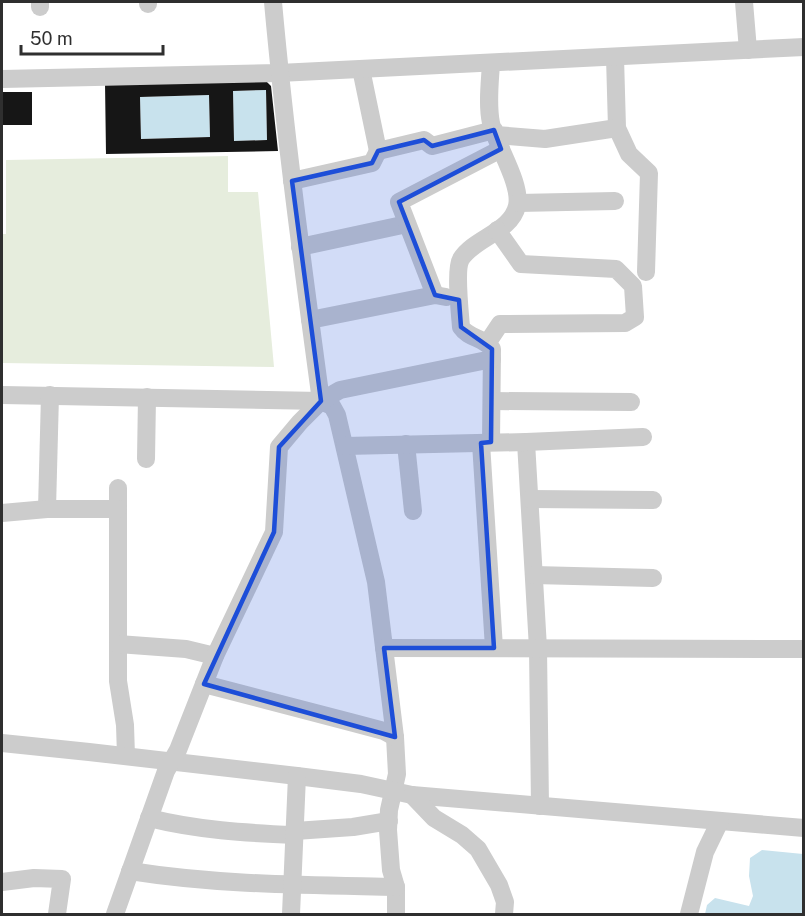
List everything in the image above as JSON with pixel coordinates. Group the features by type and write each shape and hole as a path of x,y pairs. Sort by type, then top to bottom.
{"street":[{"path":"273,2 279,74 321,401"},
{"path":"744,2 748,50"},
{"path":"2,79 279,74 804,47"},
{"path":"615,57 617,128 629,153 649,173 646,272"},
{"path":"490,351 475,337 466,334 461,327 458,269 461,259 468,251 510,220 518,203 514,182 497,138 489,108 491,63"},
{"path":"292,182 372,163 378,151 361,69"},
{"path":"378,151 424,140 432,146 497,138 545,139 617,128"},
{"path":"435,295 399,202 497,138"},
{"path":"518,203 615,201"},
{"path":"300,247 407,224"},
{"path":"494,648 486,442 492,401 490,351 500,324 626,323 635,317 633,286 616,268 521,264 497,230"},
{"path":"310,320 435,295 459,300"},
{"path":"115,915 166,771 178,750 215,656 274,532 279,447 321,401 340,390 490,351"},
{"path":"2,395 321,401 332,406 337,415 345,446 376,582 395,737 397,774 403,793 478,849 499,885 505,902 504,915"},
{"path":"47,509 50,395"},
{"path":"146,459 147,397"},
{"path":"492,401 631,402"},
{"path":"345,446 643,437"},
{"path":"526,442 538,648 540,806"},
{"path":"406,444 413,511"},
{"path":"118,488 118,681 125,725 126,756"},
{"path":"530,499 653,500"},
{"path":"2,513 47,509 118,508"},
{"path":"534,575 653,578"},
{"path":"118,644 186,649 215,656"},
{"path":"384,648 804,649"},
{"path":"204,684 384,731 395,737"},
{"path":"2,743 297,776 361,784 403,793 804,828"},
{"path":"291,915 297,776"},
{"path":"396,915 396,887 391,870 389,810 403,793"},
{"path":"149,818 178,825 231,832 295,833 389,821"},
{"path":"689,915 705,852 720,821"},
{"path":"130,871 174,878 396,887"},
{"path":"2,882 34,878 62,879 57,915"}],"highlighted area":[{"path":"494,130 501,149 399,202 435,295 459,300 461,327 492,349 491,442 481,443 494,648 384,648 395,737 204,684 274,532 279,447 321,401 292,181 372,163 378,151 424,140 432,146"}],"green space":[{"path":"228,156 228,192 258,192 274,367 2,363 2,234 6,234 6,160"}],"water":[{"path":"266,90 267,140 234,141 233,91"},
{"path":"209,95 210,137 141,139 140,97"},
{"path":"762,850 803,854 803,914 705,914 707,905 715,898 749,906 753,896 749,876 750,858"}],"building":[{"path":"264,79 271,86 278,151 106,154 105,83","holes":["266,90 267,140 234,141 233,91","209,95 210,137 141,139 140,97"]},
{"path":"2,92 32,92 32,125 2,125"}]}
